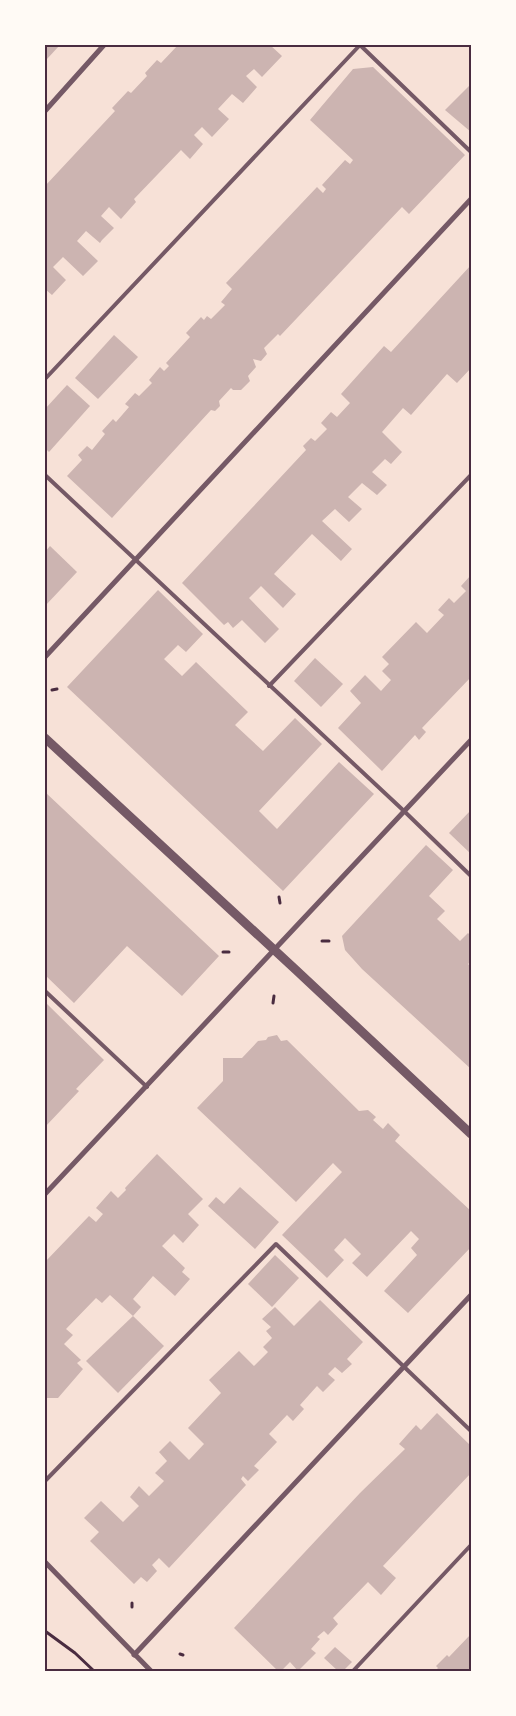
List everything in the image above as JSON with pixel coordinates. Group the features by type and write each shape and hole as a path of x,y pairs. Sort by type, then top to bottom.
{"street":[{"path":"45,111 104,45"},
{"path":"45,657 471,199"},
{"path":"45,738 471,1134"},
{"path":"45,1194 471,740"},
{"path":"134,1655 471,1295"},
{"path":"45,1562 151,1671"}],"lane":[{"path":"45,379 360,45 471,152"},
{"path":"45,475 136,558 471,876"},
{"path":"269,686 471,475"},
{"path":"45,991 147,1087"},
{"path":"45,1481 276,1244 471,1431"},
{"path":"354,1671 471,1545"}],"path":[{"path":"52,690 57,689"},
{"path":"280,897 280,903"},
{"path":"322,941 329,941"},
{"path":"223,952 229,952"},
{"path":"273,1004 274,996"},
{"path":"45,1631 75,1653 94,1671"}],"building":[{"path":"45,45 60,45 46,60"},
{"path":"178,45 270,45 282,56 262,77 254,69 246,76 257,87 243,103 232,94 218,109 229,119 212,137 202,127 194,135 203,144 190,159 181,150 134,199 136,202 121,219 109,207 101,216 114,228 100,243 86,231 77,241 98,261 83,276 63,257 53,267 66,280 52,295 45,289 45,186 115,111 112,108 128,91 131,93 147,76 145,73 157,60 161,63"},
{"path":"373,67 465,155 409,214 402,207 280,336 278,334 264,348 267,354 261,361 253,359 256,367 248,376 250,381 241,390 233,390 231,388 219,401 220,406 215,411 211,410 112,518 67,476 82,460 78,455 87,446 92,450 105,434 102,431 113,419 116,422 129,407 125,404 135,393 139,396 152,383 149,380 160,367 164,371 169,366 166,363 190,337 186,333 201,317 204,320 207,316 211,319 225,305 221,302 232,289 226,283 317,187 323,193 326,189 322,185 345,160 350,164 353,160 310,120 353,69"},
{"path":"471,84 471,132 445,110"},
{"path":"471,265 471,368 457,383 447,374 411,415 403,408 382,432 402,452 391,464 385,459 372,472 387,485 377,495 362,483 348,497 362,509 349,522 335,509 322,521 352,549 341,561 312,534 274,574 296,594 283,608 261,586 249,598 279,629 265,643 242,620 233,628 228,622 224,625 182,583 306,450 303,446 311,438 315,441 327,429 321,423 331,412 337,417 350,403 341,394 384,346 391,352"},
{"path":"114,335 138,357 98,399 75,378"},
{"path":"67,385 90,406 49,452 45,448 45,409"},
{"path":"50,546 77,572 45,606 45,552"},
{"path":"471,575 471,677 422,728 426,732 419,740 415,735 382,771 338,728 361,703 350,691 365,675 381,691 391,680 382,671 389,664 382,657 416,622 427,633 444,615 438,610 449,598 454,603 466,591 461,586"},
{"path":"158,590 203,634 186,652 178,645 164,659 182,676 196,662 248,712 235,725 263,751 295,718 322,744 259,811 277,829 339,762 374,794 283,891 67,687"},
{"path":"315,658 343,684 321,707 294,681"},
{"path":"45,792 219,956 182,996 127,946 74,1003 45,975"},
{"path":"471,810 471,854 449,833"},
{"path":"426,845 453,870 429,896 445,911 437,919 460,941 468,933 471,936 471,961 468,964 471,967 471,1069 362,969 345,950 342,936"},
{"path":"46,1003 104,1060 76,1089 79,1091 45,1127 45,1005"},
{"path":"277,1035 281,1041 287,1040 359,1111 368,1110 376,1117 373,1120 383,1129 388,1123 400,1135 395,1141 471,1211 471,1247 408,1313 384,1291 417,1255 411,1248 419,1239 411,1231 367,1277 352,1263 361,1254 345,1238 334,1250 344,1260 327,1278 282,1235 342,1172 333,1163 296,1202 197,1108 223,1081 223,1058 242,1058 258,1041"},
{"path":"157,1154 203,1199 188,1214 199,1225 183,1243 174,1234 162,1246 185,1268 182,1272 190,1279 175,1296 153,1276 133,1299 141,1307 133,1316 110,1295 102,1303 96,1298 66,1329 73,1335 64,1344 81,1360 77,1363 83,1369 58,1398 45,1398 45,1262 89,1216 96,1222 103,1214 96,1208 111,1191 118,1198"},
{"path":"240,1187 279,1222 255,1249 208,1206 216,1197 224,1204"},
{"path":"275,1255 299,1278 272,1307 248,1284"},
{"path":"320,1300 363,1342 347,1359 352,1364 342,1373 335,1367 328,1374 335,1380 323,1392 317,1386 300,1405 304,1409 293,1421 287,1415 269,1434 277,1442 254,1466 259,1470 248,1481 243,1476 241,1479 246,1485 169,1568 159,1558 152,1565 157,1571 147,1582 141,1577 134,1584 90,1541 99,1532 84,1518 101,1501 123,1522 139,1506 130,1497 139,1486 149,1496 164,1481 155,1473 167,1461 159,1452 170,1441 189,1460 204,1444 188,1428 221,1393 209,1380 239,1351 254,1366 268,1352 263,1347 272,1338 266,1331 271,1327 262,1319 275,1307 294,1326"},
{"path":"133,1316 164,1346 118,1393 86,1361"},
{"path":"437,1413 471,1446 471,1473 383,1566 396,1578 381,1595 368,1582 333,1618 338,1624 328,1635 324,1631 317,1637 320,1639 311,1649 316,1653 298,1671 290,1662 281,1671 278,1671 234,1628 360,1493 405,1449 399,1444 416,1425 421,1430"},
{"path":"471,1634 471,1671 435,1671 438,1668 436,1666 447,1655 449,1657"},
{"path":"335,1647 352,1662 343,1671 338,1671 324,1658"}]}
